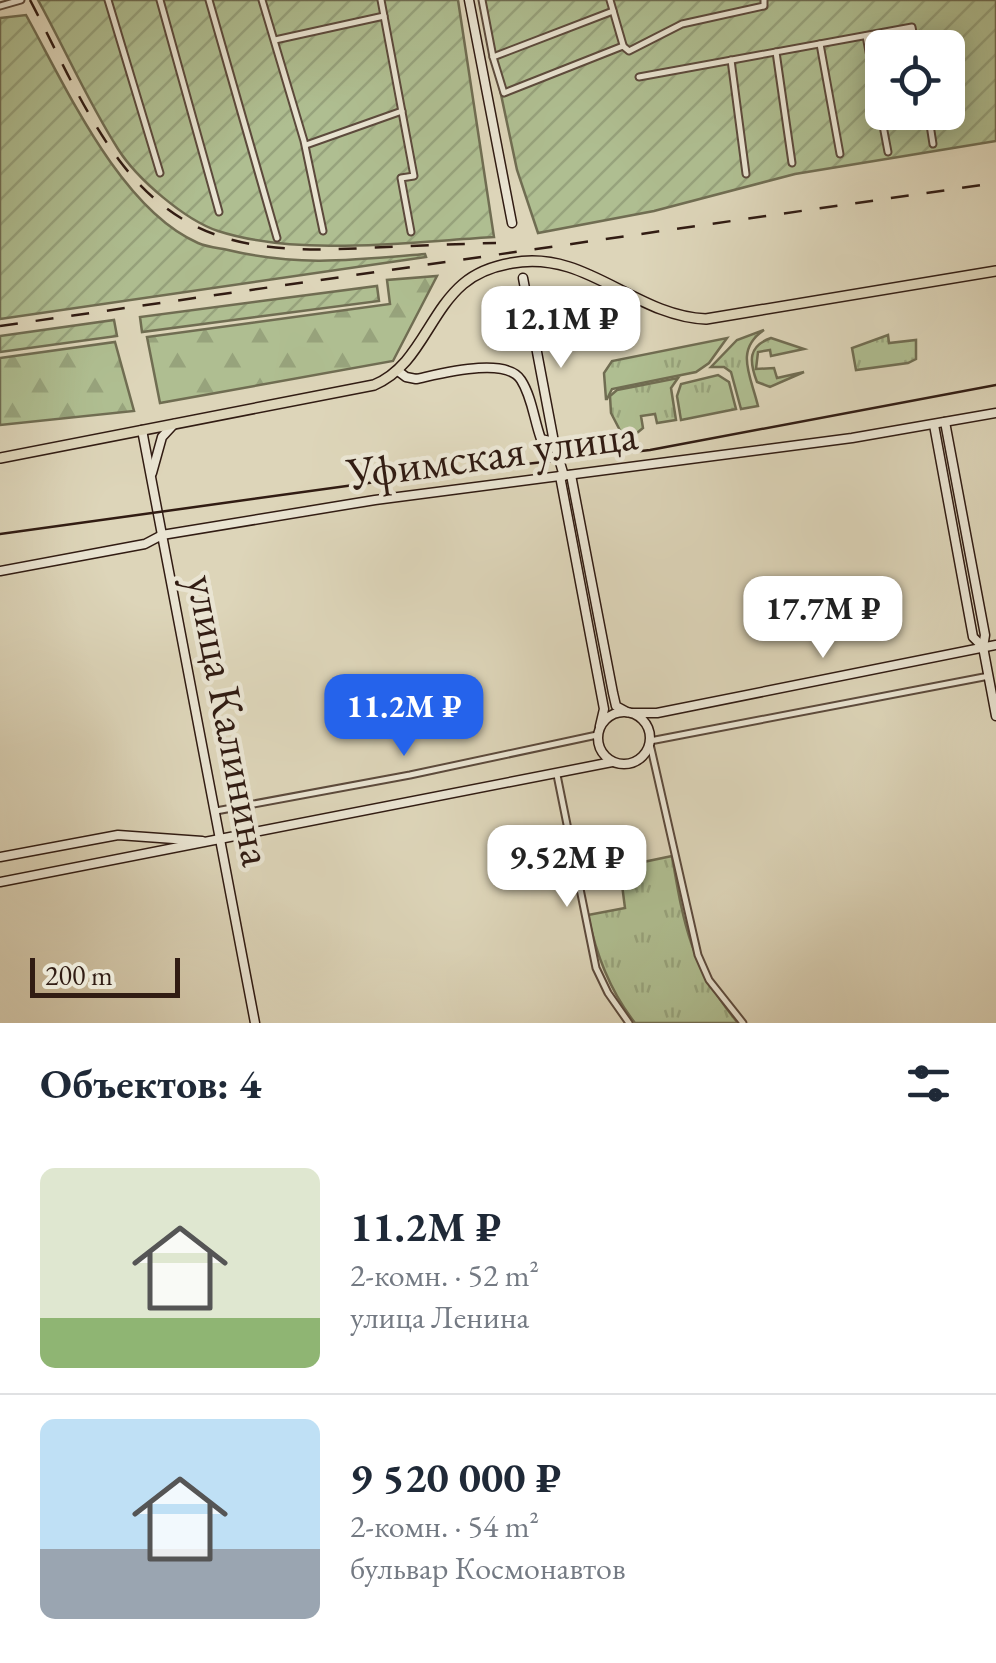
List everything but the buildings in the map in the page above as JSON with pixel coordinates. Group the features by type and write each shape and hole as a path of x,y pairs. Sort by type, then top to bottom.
{"main road":[{"path":"0,458 384,381 398,371 464,283 486,270 517,262 548,261 578,268 653,308 706,319 996,271"}],"street":[{"path":"0,6 21,0"},
{"path":"108,0 160,173"},
{"path":"160,0 218,212"},
{"path":"209,0 277,238"},
{"path":"262,0 305,145 323,231"},
{"path":"381,0 414,176 402,178 411,232"},
{"path":"469,0 512,223"},
{"path":"482,0 504,93 623,46"},
{"path":"610,0 623,46 629,51 682,24 764,6 764,0"},
{"path":"493,57 613,11"},
{"path":"274,40 384,16"},
{"path":"639,77 865,36"},
{"path":"820,44 840,154"},
{"path":"776,52 792,163"},
{"path":"731,60 746,174"},
{"path":"305,145 402,111"},
{"path":"884,130 888,152"},
{"path":"931,130 933,144"},
{"path":"523,278 554,442 616,706 648,726"},
{"path":"398,371 406,378 416,379 480,368 509,369 524,386 540,439 554,442"},
{"name":"Уфимская улица","path":"0,571 145,544 162,535 375,500 934,425 996,413"},
{"path":"946,422 996,716"},
{"path":"152,478 162,438 174,424"},
{"path":"934,425 973,637 983,648"},
{"name":"улица Калинина","path":"142,430 255,1023"},
{"path":"565,476 604,709 600,751 594,767"},
{"path":"957,546 969,543"},
{"path":"216,811 410,775 599,730 611,714 657,713 996,645"},
{"path":"650,743 989,676"},
{"path":"657,713 648,726 650,743 698,955 709,980 743,1023"},
{"path":"0,882 612,762 635,762 650,743"},
{"path":"600,751 612,762"},
{"path":"557,775 596,968 608,994 629,1023"},
{"path":"0,858 118,835 221,839"}],"green space":[{"path":"38,0 458,0 494,237 318,246 249,239 205,226 163,197 126,161"},
{"path":"481,0 996,0 996,141 795,174 654,211 538,233 517,170"},
{"path":"26,15 77,110 120,175 170,226 198,243 279,259 326,261 425,254 426,257 0,319 0,18"},
{"path":"437,276 393,361 160,403 147,337 390,304 387,280"},
{"path":"377,286 379,301 142,332 140,317"},
{"path":"114,320 117,336 0,352 0,336"},
{"path":"764,330 749,346 747,355 758,406 741,409 731,372 724,367 711,367 737,340"},
{"path":"888,335 889,343 916,340 916,359 856,370 852,348"},
{"path":"727,338 709,363 696,372 612,389 606,399 604,373 612,361"},
{"path":"771,338 804,349 771,356 770,350 758,352 756,369 774,368 777,378 804,372 770,387 757,382 752,355 758,345"},
{"path":"115,342 134,411 0,425 0,358"},
{"path":"718,375 729,382 736,409 681,420 677,396 681,384"},
{"path":"678,378 671,388 676,420 657,423 655,414 641,416 643,428 626,442 611,413 610,396 617,390"},
{"path":"672,856 692,945 710,983 738,1023 635,1023 605,972 588,915 625,908 621,877 634,864"}],"tram line":[{"path":"0,534 412,477 650,450 996,385"}],"railway":[{"path":"30,0 82,102 119,160 145,190 200,228 261,246 294,249 496,243"},
{"path":"0,326 996,183"}]}
